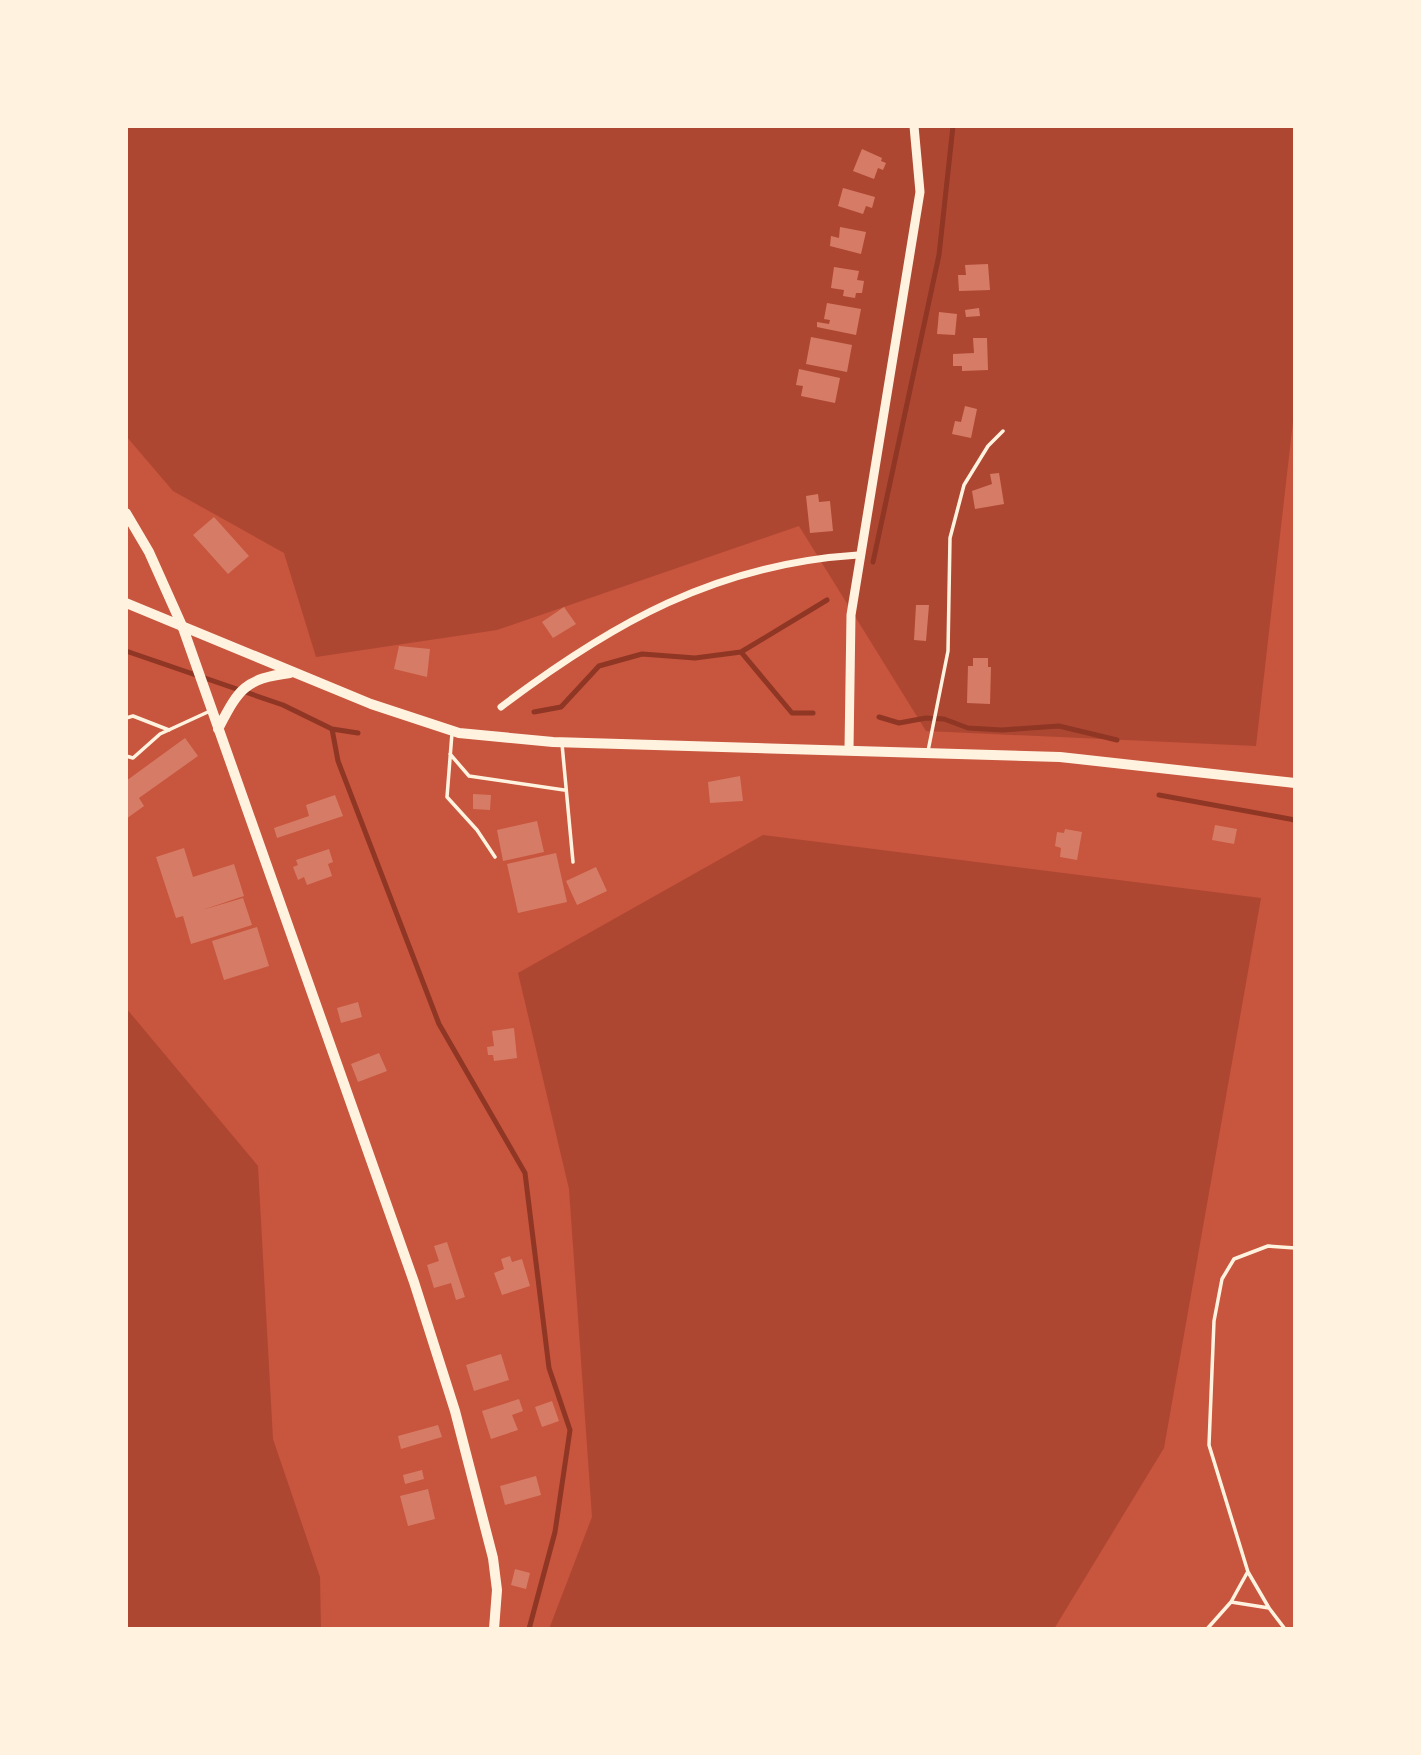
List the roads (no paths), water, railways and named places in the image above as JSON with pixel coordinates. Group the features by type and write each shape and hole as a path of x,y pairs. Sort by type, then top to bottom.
{"main road":[{"path":"126,513 149,552 183,628 414,1282 455,1411 493,1558 497,1590 494,1629"},
{"path":"126,603 371,704 452,731 500,739 849,748 1060,757 1295,783"},
{"path":"218,729 235,697 252,681 291,672"}],"street":[{"path":"849,748 851,615 920,192 914,126"},
{"path":"501,707 593,641 658,607 734,576 789,564 859,555"}],"lane":[{"path":"928,752 948,652 950,538 964,485 988,446 1003,431"},
{"path":"126,756 133,758 169,730 212,710"},
{"path":"126,718 133,716 169,730"},
{"path":"452,731 447,797 477,830 495,857"},
{"path":"562,742 564,790 573,862"},
{"path":"450,754 469,776 564,790"}],"waterway":[{"path":"873,562 939,255 953,126"},
{"path":"534,712 561,707 599,666 642,654 695,658 741,652 827,600"},
{"path":"126,651 283,705 332,729 338,761 439,1024 525,1173 549,1368 570,1430 555,1532 529,1629"},
{"path":"741,652 792,713 813,713"},
{"path":"879,717 899,723 926,718 944,719 968,728 1002,730 1059,726 1117,740"},
{"path":"332,729 358,733"},
{"path":"1159,795 1295,820"}]}
